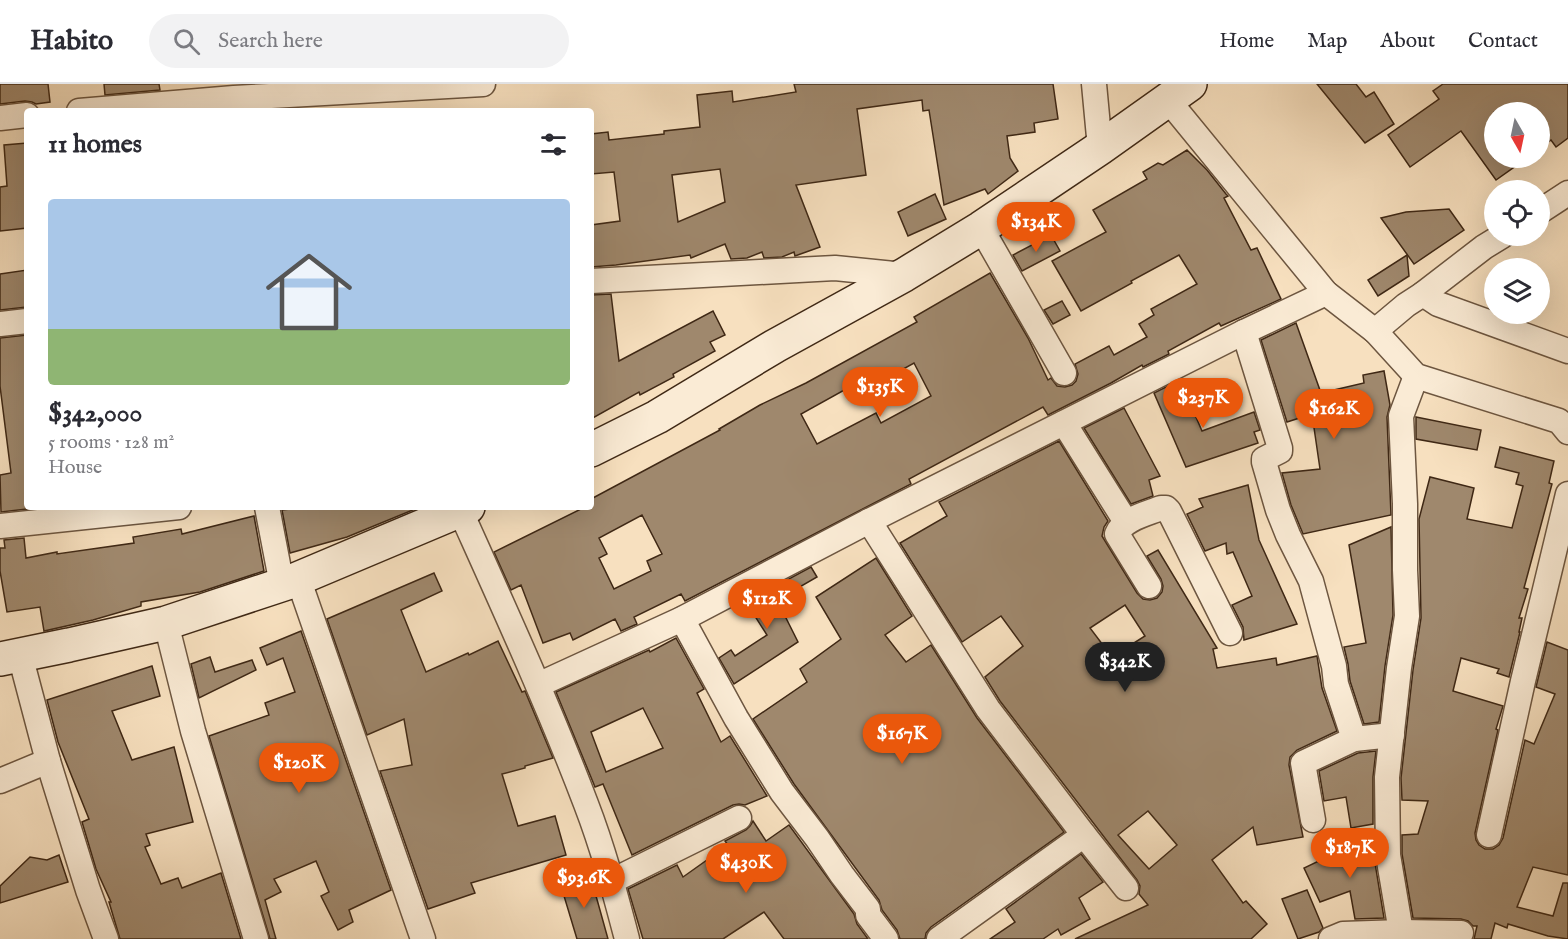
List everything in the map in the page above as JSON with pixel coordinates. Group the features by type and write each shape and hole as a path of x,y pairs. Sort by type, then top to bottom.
{"main road":[{"path":"594,448 657,417 775,346 904,275 981,228 1179,92"},
{"path":"10,657 166,623 290,581 462,510"}],"street":[{"path":"115,108 234,98 483,84"},
{"path":"1094,84 1100,148"},
{"path":"1179,92 1326,293 1375,331 1416,376 1559,421 1568,432"},
{"path":"0,118 24,116"},
{"path":"1550,205 1568,193"},
{"path":"981,228 1064,373"},
{"path":"1375,331 1486,246"},
{"path":"594,281 835,268 904,275"},
{"path":"538,685 682,619 869,521 1326,293"},
{"path":"1423,294 1438,304 1568,351"},
{"path":"0,324 24,321"},
{"path":"1244,332 1280,448 1280,451 1266,457 1264,462 1278,510 1311,581 1334,666 1336,684 1354,739"},
{"path":"1401,932 1388,855 1387,777 1407,616 1401,416 1416,376"},
{"path":"1064,423 1126,522"},
{"path":"1489,835 1568,494"},
{"path":"1149,586 1117,534 1126,522 1166,508 1230,633"},
{"path":"0,526 151,510"},
{"path":"268,510 290,581 423,939"},
{"path":"464,510 587,805 612,880 627,939"},
{"path":"869,521 988,709 1126,888"},
{"path":"682,619 736,718 782,792 868,909 868,915 886,939"},
{"path":"166,623 193,731 256,939"},
{"path":"10,657 48,761 88,890 106,939"},
{"path":"1313,820 1303,763 1354,739 1392,735"},
{"path":"0,781 48,761"},
{"path":"612,880 739,818"},
{"path":"939,939 1083,835"},
{"path":"1331,939 1343,934 1461,933"}],"building":[{"path":"0,84 48,84 50,102 36,104 25,101 0,104"},
{"path":"104,84 159,84 160,90 105,95"},
{"path":"794,84 1053,84 1058,119 1034,123 1035,132 1007,136 1010,158 1018,171 988,194 985,189 944,205 929,110 923,111 922,100 857,109 866,175 796,185 820,247 795,256 794,252 782,257 764,258 762,252 747,258 731,259 725,244 691,258 690,255 594,267 594,225 620,221 614,172 594,174 594,134 608,132 609,140 664,134 664,131 700,127 697,95 732,91 733,102 796,92","holes":["720,169 725,202 678,222 672,175"]},
{"path":"1317,84 1356,84 1366,97 1374,92 1394,124 1365,143"},
{"path":"1443,84 1568,84 1568,138 1556,147 1550,141 1550,102 1484,102 1484,163 1461,131 1410,167 1388,135 1439,99 1433,91"},
{"path":"24,143 24,228 0,231 0,187 7,186 4,145"},
{"path":"1187,150 1207,170 1228,196 1224,198 1251,250 1257,248 1281,299 1221,326 1219,323 1168,351 1169,354 1143,367 1142,365 1048,415 1043,407 909,479 911,484 685,601 681,594 634,617 637,624 621,631 615,619 573,640 570,633 543,643 521,585 511,590 494,552 579,510 594,510 594,497 720,430 760,405 806,383 917,322 914,317 990,273 1028,338 1048,380 1051,378 1057,386 1065,387 1076,381 1078,374 1075,364 1109,346 1114,355 1147,337 1139,324 1154,315 1151,309 1197,284 1179,255 1081,311 1052,261 1106,232 1093,210 1147,179 1143,172 1158,163 1163,165","holes":["914,363 931,396 881,423 876,413 817,444 801,414 864,379 869,388","642,515 662,554 647,561 651,571 614,589 599,558 607,554 599,538"]},
{"path":"1487,168 1513,168 1496,180"},
{"path":"935,194 946,219 908,236 898,212"},
{"path":"1449,209 1464,230 1414,264 1381,218 1406,212"},
{"path":"1051,235 1060,251 1022,271 1013,255"},
{"path":"1407,255 1409,276 1378,296 1368,280"},
{"path":"24,270 24,307 0,310 0,274"},
{"path":"611,294 619,361 713,311 725,335 710,342 715,351 673,374 674,377 640,395 639,392 594,417 594,295"},
{"path":"1062,301 1070,315 1053,324 1044,310"},
{"path":"1296,323 1321,393 1364,383 1363,375 1384,371 1390,405 1387,417 1391,515 1303,534 1291,505 1282,473 1320,469 1312,414 1287,422 1261,340"},
{"path":"24,335 24,509 1,512 0,475 11,473 0,386 0,338"},
{"path":"1180,380 1202,431 1254,412 1260,430 1254,432 1258,443 1186,467 1154,393"},
{"path":"1124,408 1160,476 1149,480 1153,496 1131,504 1084,428"},
{"path":"1416,417 1481,430 1477,450 1416,439"},
{"path":"1059,441 1108,521 1102,536 1137,593 1143,599 1150,600 1157,598 1162,592 1161,579 1147,556 1158,550 1217,648 1213,649 1217,668 1276,658 1277,665 1317,656 1322,688 1337,731 1297,750 1290,757 1289,765 1303,837 1257,845 1253,827 1212,860 1243,903 1246,901 1267,924 1251,939 1075,939 1148,905 1139,894 1140,886 1137,880 1000,701 985,677 1023,646 1001,616 962,642 900,543 947,516 939,502","holes":["1125,605 1145,636 1112,657 1090,628","1148,811 1177,845 1149,869 1118,835"]},
{"path":"1500,447 1554,461 1549,483 1552,484 1524,588 1528,589 1519,618 1522,618 1520,632 1509,677 1497,673 1499,669 1461,658 1453,691 1503,706 1496,729 1498,730 1475,833 1479,845 1485,849 1493,849 1503,838 1525,740 1534,744 1555,694 1536,687 1547,642 1568,650 1568,875 1533,867 1517,907 1553,916 1563,883 1568,883 1568,939 1548,936 1508,924 1507,928 1495,923 1491,939 1474,939 1477,926 1473,926 1468,921 1413,918 1402,854 1402,835 1418,834 1428,801 1402,800 1401,778 1421,618 1419,519 1430,477 1474,488 1467,519 1512,528 1523,486 1516,484 1519,473 1495,467"},
{"path":"1248,485 1259,540 1297,624 1244,640 1243,627 1232,605 1252,596 1233,552 1227,554 1226,543 1205,551 1187,514 1203,507 1199,499"},
{"path":"282,510 413,510 347,537 290,553"},
{"path":"254,516 264,571 200,592 141,602 141,606 44,631 40,607 7,612 0,571 0,548 5,548 4,540 24,538 26,558 134,543 133,537 181,529 182,534"},
{"path":"1391,527 1393,615 1379,722 1364,724 1350,681 1344,647 1366,643 1349,545"},
{"path":"876,558 912,616 885,635 906,662 931,645 977,718 1064,832 931,927 925,939 900,939 897,930 882,910 879,900 794,784 753,719 807,682 800,669 841,639 816,597"},
{"path":"811,567 817,577 777,600 798,642 734,684 719,658 731,650 735,656 767,635 751,610 754,608 750,600"},
{"path":"434,573 442,591 401,610 426,672 498,641 522,692 525,691 553,758 502,774 518,826 555,816 566,855 471,883 475,893 428,909 380,771 412,765 404,719 367,735 327,619"},
{"path":"301,631 391,890 349,910 353,922 338,930 321,896 329,892 316,861 274,879 281,892 265,900 276,939 270,939 209,736 269,715 265,703 295,692 283,658 267,665 260,648"},
{"path":"676,638 704,689 697,693 721,742 730,736 767,796 745,805 733,805 632,855 603,784 595,787 556,692 649,650 650,652","holes":["643,708 663,748 606,772 591,732"]},
{"path":"210,657 215,672 252,660 256,670 199,698 191,664"},
{"path":"152,666 160,696 112,711 132,760 174,747 193,822 146,834 150,845 145,847 161,884 178,878 182,888 221,873 241,939 120,939 109,902 111,902 96,869 82,822 89,819 58,742 47,700"},
{"path":"1376,751 1373,777 1373,824 1351,828 1346,797 1324,801 1319,771 1358,753"},
{"path":"753,821 766,841 789,825 854,914 857,924 868,939 784,939 764,912 723,939 643,939 628,889 677,865 683,877 728,845 725,841 746,830"},
{"path":"1373,835 1374,857 1384,918 1355,919 1350,891 1320,902 1304,868"},
{"path":"1081,854 1103,882 1079,898 1090,919 1061,935 1058,929 1043,939 990,939 1015,922 1006,909"},
{"path":"59,855 68,882 0,903 0,886 30,857 47,860"},
{"path":"589,872 608,939 577,939 561,886"},
{"path":"1307,890 1323,928 1319,932 1298,939 1282,899"}]}
